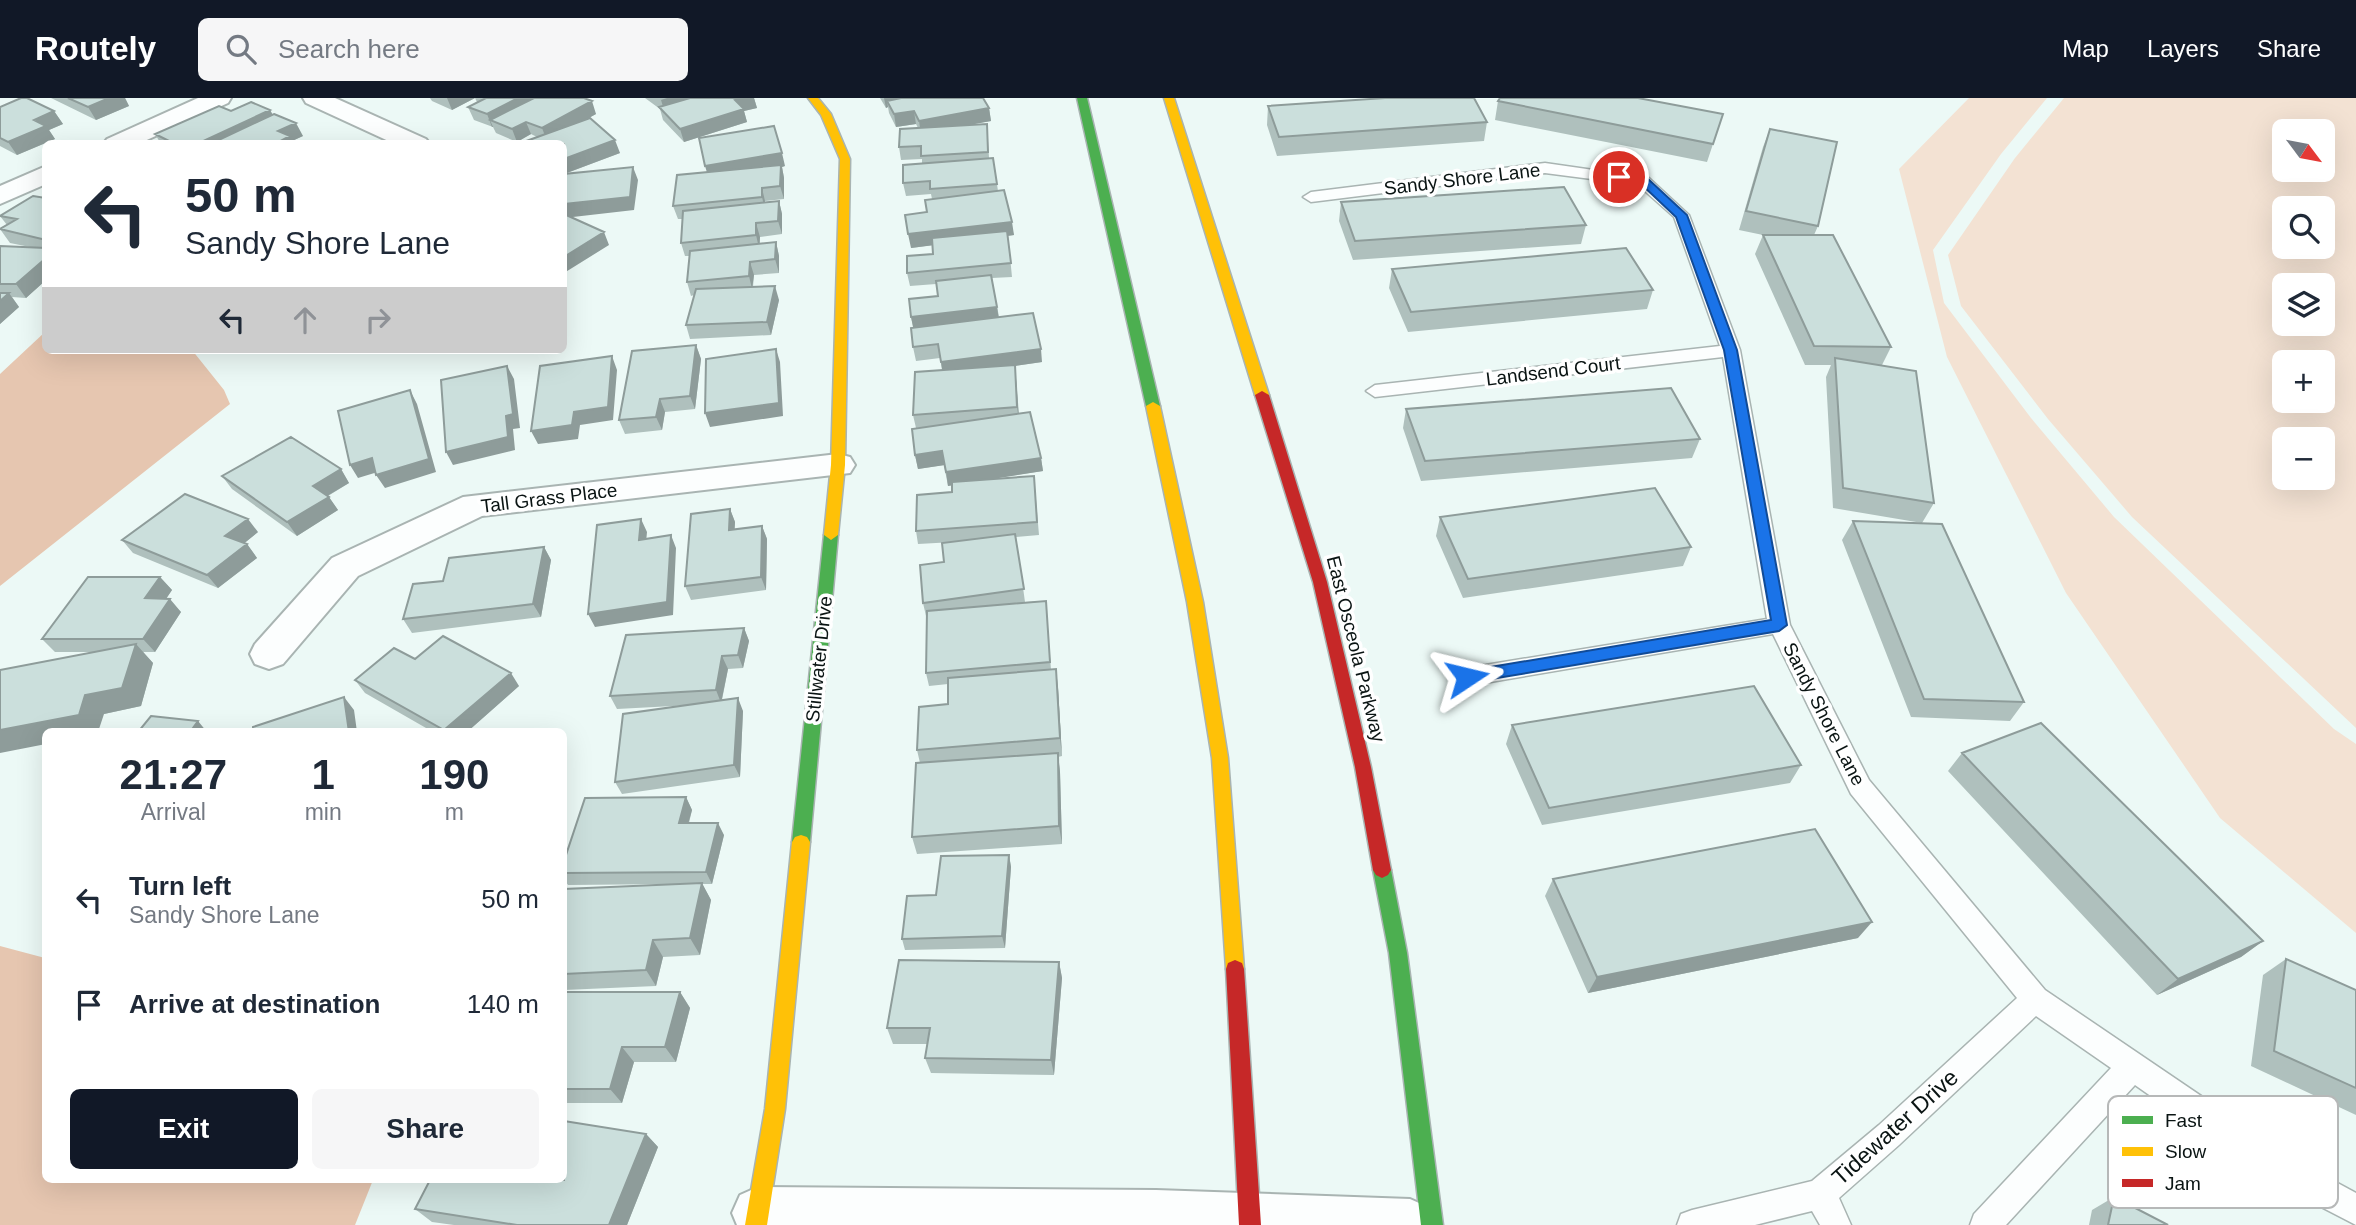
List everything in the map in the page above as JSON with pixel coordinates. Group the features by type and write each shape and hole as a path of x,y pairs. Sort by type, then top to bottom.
{"main road":[{"name":"Stillwater Drive","path":"757,1219 775,1109 838,465 845,159 825,114 813,98"},
{"path":"1082,98 1168,471 1195,602 1218,745 1235,962 1250,1222"},
{"name":"East Osceola Parkway","path":"1169,98 1320,582 1363,767 1398,953 1432,1225"}],"street":[{"path":"125,140 219,98"},
{"path":"315,98 408,140"},
{"path":"0,196 42,176"},
{"name":"Tall Grass Place","path":"269,654 345,567 475,505 838,465"},
{"path":"757,1219 1410,1225"}],"lane":[{"name":"Sandy Shore Lane","path":"1311,197 1545,168 1643,181 1681,215 1731,350 1779,625 1860,788 2035,999 2175,1096"},
{"name":"Landsend Court","path":"1375,391 1731,350"},
{"path":"1467,677 1779,625"},
{"name":"Tidewater Drive","path":"1692,1225 1820,1195 1889,1135 2035,999"},
{"path":"1985,1225 2132,1067"},
{"path":"1820,1195 1836,1225"},
{"name":"Sandy Shore Lane","path":"2338,1200 2356,1210"}],"shaded area":[{"path":"1969,98 2047,98 2001,154 1933,250 1944,303 2031,418 2114,517 2334,729 2356,744 2356,933 2220,818 2066,593 1947,357 1899,169"},
{"path":"2064,98 2356,98 2356,728 2132,517 2048,419 1961,306 1948,255 2015,158"},
{"path":"42,335 42,354 195,354 224,390 230,404 0,586 0,374"},
{"path":"0,946 42,957 42,1183 372,1183 355,1225 0,1225"}],"building":[{"path":"27,98 54,111 34,120 46,126 8,142 0,138 0,107"},
{"path":"68,98 109,98 88,107"},
{"path":"486,98 518,98 487,114 468,107"},
{"path":"534,98 584,98 592,101 542,128 526,122 512,129 490,120"},
{"path":"690,98 743,98 735,100 744,109 680,129 659,107"},
{"path":"901,98 983,98 989,108 919,121 914,111 894,114 887,101"},
{"path":"1385,98 1474,98 1487,122 1279,137 1268,106"},
{"path":"1500,98 1638,98 1723,114 1713,144 1498,101"},
{"path":"251,102 270,110 206,140 167,140 155,134 219,106 231,111"},
{"path":"274,114 296,123 278,131 290,136 282,140 219,140"},
{"path":"590,118 615,140 567,158 567,140 529,140"},
{"path":"987,124 988,152 921,156 921,146 899,147 900,129"},
{"path":"774,126 782,153 705,166 699,138"},
{"path":"1770,129 1837,142 1818,226 1746,211"},
{"path":"993,158 997,184 930,189 930,181 903,183 903,165"},
{"path":"781,165 780,186 762,188 762,197 673,206 677,175"},
{"path":"633,167 630,197 567,204 567,174"},
{"path":"1564,187 1586,225 1355,241 1341,202"},
{"path":"1004,190 1012,222 908,234 905,215 927,212 925,200"},
{"path":"33,196 42,197 42,239 0,229 17,219 0,216"},
{"path":"779,201 778,221 756,223 756,235 681,243 683,211"},
{"path":"567,215 604,232 567,255"},
{"path":"1007,231 1011,263 907,273 907,256 933,254 932,238"},
{"path":"1763,235 1833,235 1891,347 1814,346"},
{"path":"776,242 775,259 750,262 749,276 687,282 690,251"},
{"path":"0,246 42,248 42,261 16,284 0,284"},
{"path":"1626,248 1653,290 1411,312 1392,269"},
{"path":"991,275 997,307 911,317 909,299 938,296 936,281"},
{"path":"775,286 767,322 686,325 696,289"},
{"path":"0,293 9,293 0,301"},
{"path":"1033,313 1041,349 941,362 938,344 913,347 911,328"},
{"path":"696,345 690,396 660,399 656,417 619,420 632,351"},
{"path":"776,349 779,403 705,413 706,359"},
{"path":"612,356 608,407 574,412 572,425 531,431 540,366"},
{"path":"1835,358 1916,371 1934,503 1843,488"},
{"path":"1015,365 1017,407 913,415 915,372"},
{"path":"507,366 513,414 506,416 508,437 446,452 441,380"},
{"path":"1671,388 1700,439 1425,461 1406,409"},
{"path":"410,390 429,459 376,475 372,458 350,465 338,411"},
{"path":"1030,412 1041,458 946,472 942,451 915,455 912,429"},
{"path":"291,437 341,469 313,486 329,497 287,522 222,476"},
{"path":"1034,476 1037,522 916,531 917,495 952,492 952,482"},
{"path":"1655,488 1691,547 1468,579 1440,517"},
{"path":"185,494 248,519 225,536 247,544 207,575 122,540"},
{"path":"730,509 729,530 762,526 761,577 685,586 691,514"},
{"path":"641,519 639,540 671,535 667,602 588,614 597,525"},
{"path":"1853,521 1942,524 2024,702 1924,699"},
{"path":"1015,534 1024,589 923,603 920,565 944,562 942,543"},
{"path":"544,547 533,604 403,619 413,584 443,581 449,558"},
{"path":"88,577 160,577 145,598 170,599 143,639 42,639"},
{"path":"1046,601 1050,662 926,673 927,611"},
{"path":"744,628 738,655 722,656 716,690 610,696 626,635"},
{"path":"443,636 511,673 446,728 440,728 355,680 394,648 415,659"},
{"path":"136,644 122,688 85,695 79,715 0,730 0,670"},
{"path":"1056,669 1060,738 917,750 919,707 948,704 948,678"},
{"path":"1754,686 1801,765 1549,808 1512,725"},
{"path":"344,697 348,728 253,727"},
{"path":"738,698 734,765 615,782 623,714"},
{"path":"151,716 198,721 193,728 141,728"},
{"path":"2041,723 2263,941 2178,979 1962,753"},
{"path":"1058,753 1059,826 912,837 916,763"},
{"path":"686,797 679,823 718,823 706,872 567,873 567,852 585,798"},
{"path":"1815,829 1872,922 1597,977 1553,879"},
{"path":"1009,855 1002,936 902,939 907,896 936,895 941,856"},
{"path":"702,883 690,938 653,940 646,970 567,974 567,889"},
{"path":"2286,959 2356,990 2356,1088 2274,1051"},
{"path":"899,960 1059,962 1051,1060 925,1058 930,1028 887,1028"},
{"path":"567,992 680,992 665,1047 622,1047 610,1089 567,1089"},
{"path":"567,1121 646,1134 609,1225 517,1225 415,1209 428,1183 567,1183"},
{"path":"2112,1208 2135,1208 2168,1225 2108,1225"}],"traffic: fast":[{"path":"1082,98 1153,406"},
{"path":"801,842 831,535"},
{"path":"1382,870 1398,953 1432,1225"}],"traffic: slow":[{"path":"813,98 826,114 845,159 838,465 831,535"},
{"path":"1169,98 1262,395"},
{"path":"1153,406 1195,602 1220,758 1235,969"},
{"path":"756,1225 775,1109 801,842"}],"traffic: jam":[{"path":"1262,395 1320,582 1363,767 1382,870"},
{"path":"1235,969 1250,1225"}],"route":[{"path":"1467,677 1779,625 1731,350 1681,215 1643,181 1619,177"}]}
